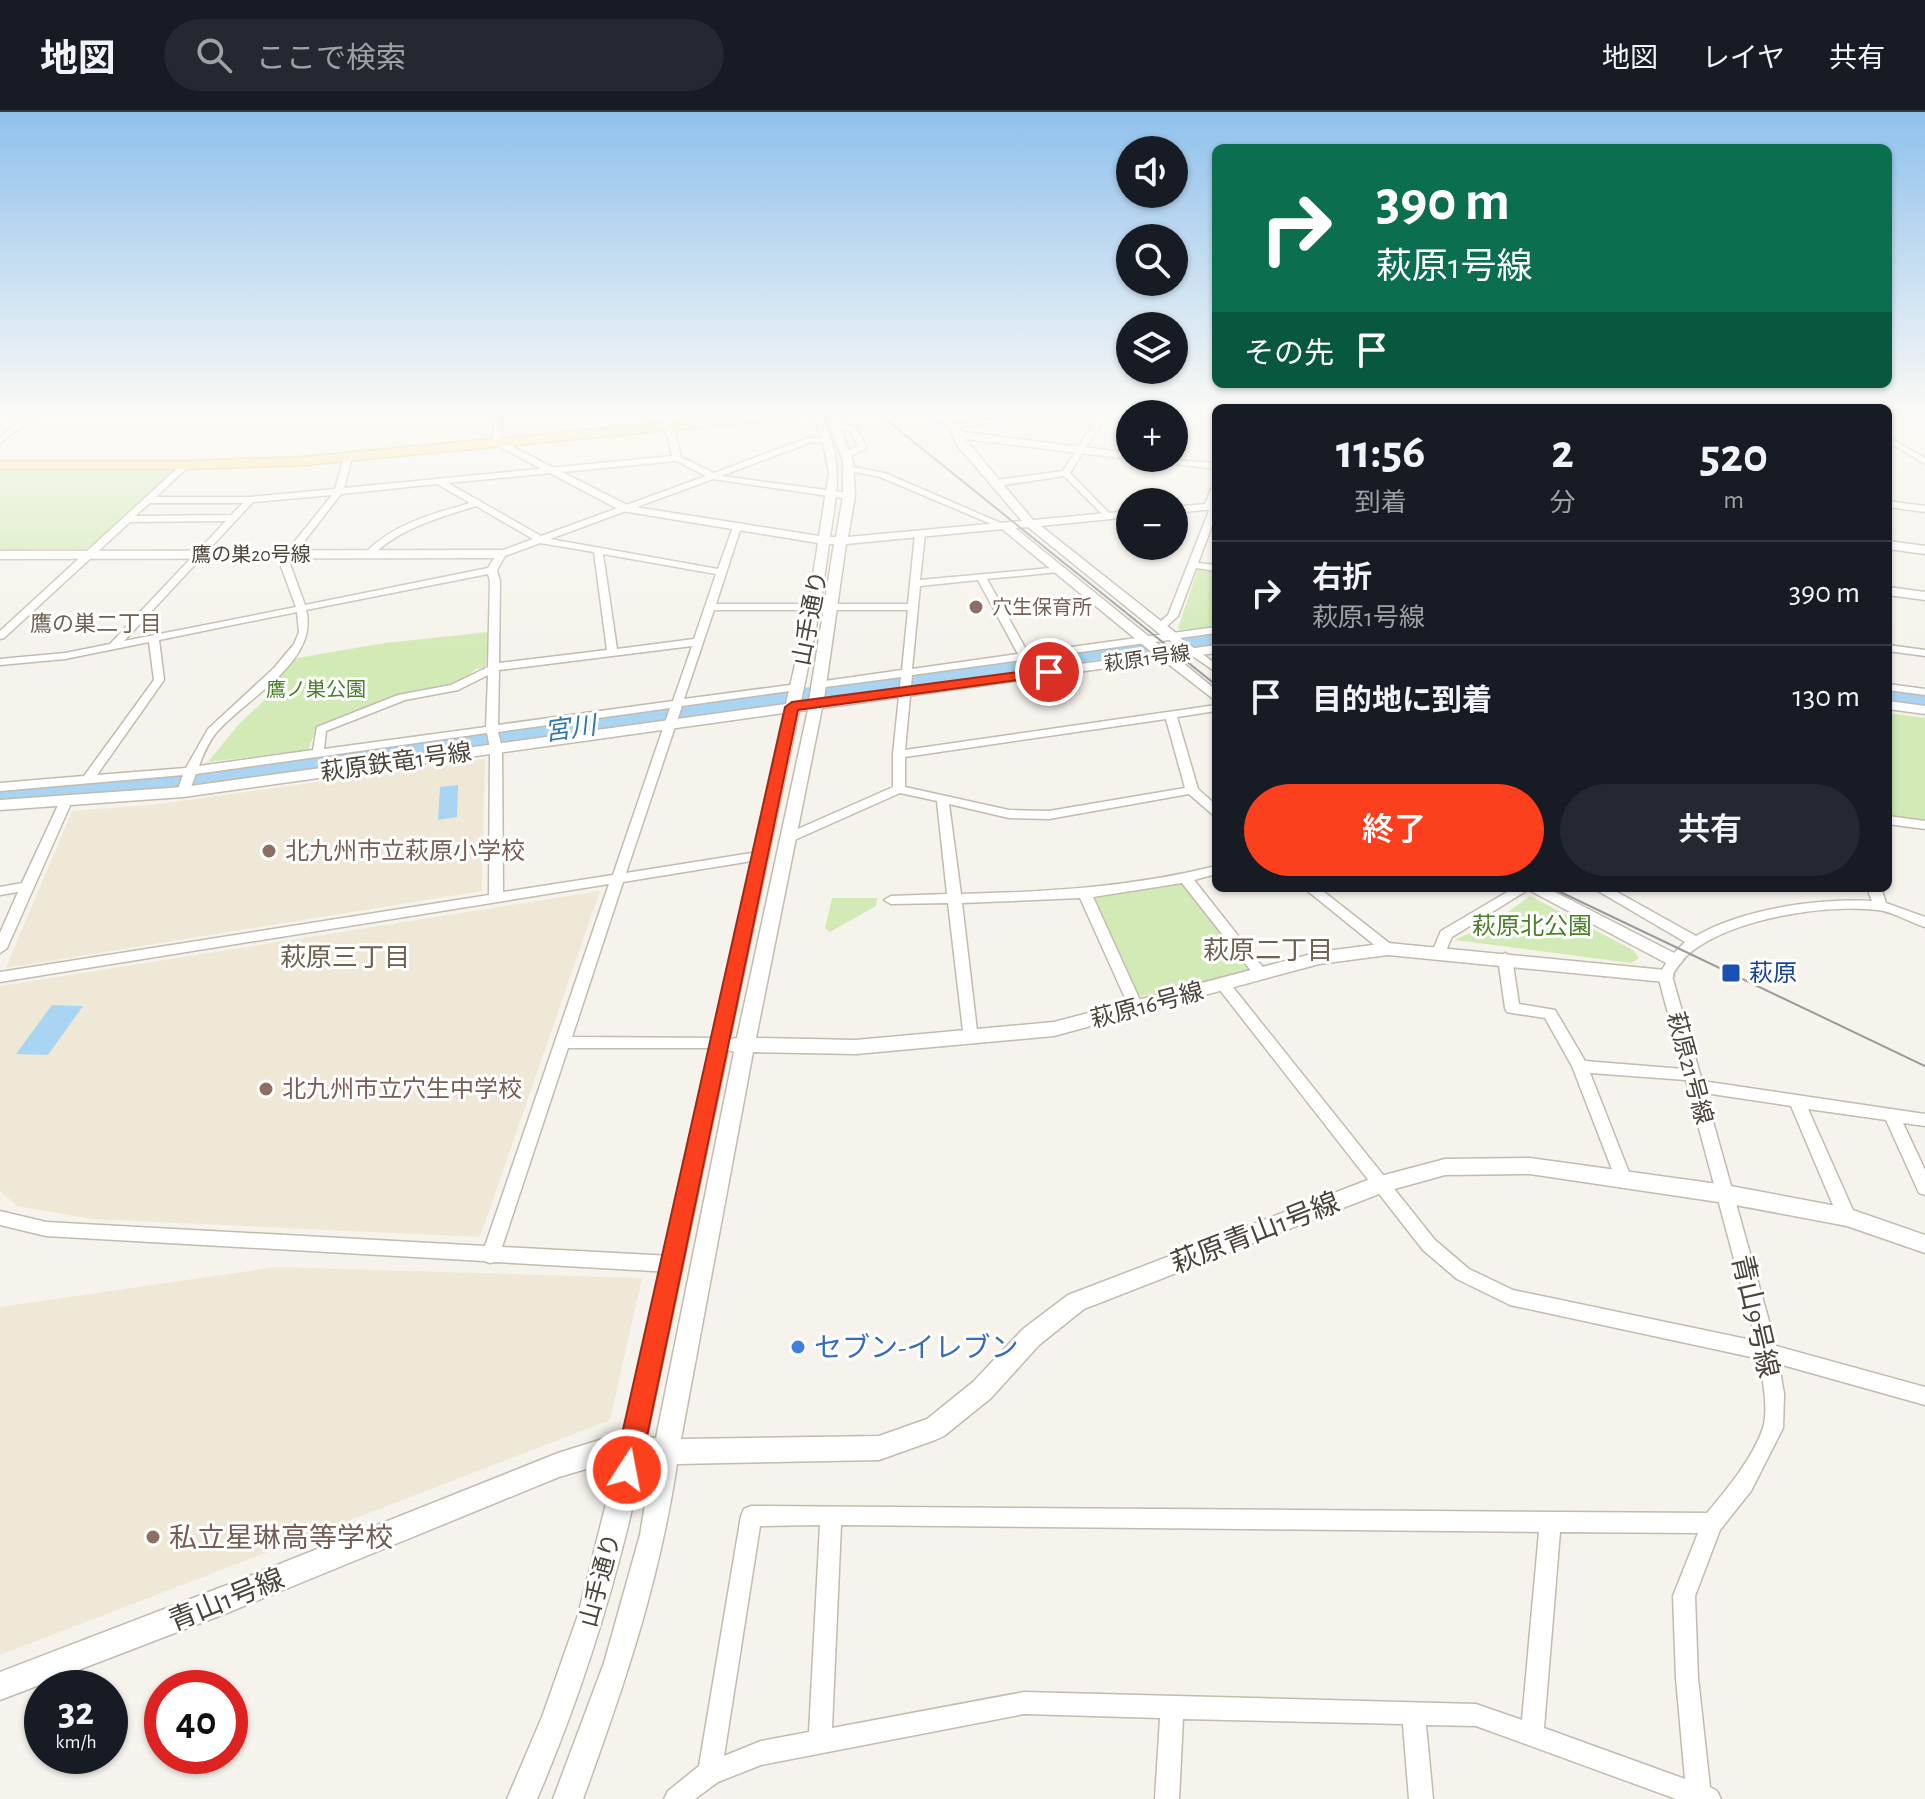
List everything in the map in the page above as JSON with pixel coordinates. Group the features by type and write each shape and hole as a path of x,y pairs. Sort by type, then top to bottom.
{"street":[{"path":"0,636 157,493"},
{"path":"149,500 250,500 322,493"},
{"path":"186,782 213,730 264,684 304,632 300,607 284,561 338,493"},
{"path":"457,493 541,540 721,572"},
{"path":"593,493 626,509 824,541 1116,515"},
{"path":"496,898 495,581 492,570 501,554 672,493"},
{"path":"817,493 849,496"},
{"name":"山手通り","path":"522,1799 556,1720 592,1615 720,1043 758,856 829,607 849,493"},
{"path":"924,493 1006,527 1212,694"},
{"path":"1005,493 1030,523 1212,666"},
{"path":"1085,493 1107,516"},
{"name":"山手通り","path":"568,1799 636,1609 653,1535 666,1452 786,839 806,695 814,607 832,495"},
{"path":"113,646 250,500"},
{"path":"370,553 390,534 402,528 475,504"},
{"path":"1892,505 1925,509"},
{"path":"1188,509 1212,507"},
{"path":"1160,627 1173,616 1212,514"},
{"path":"127,519 233,518"},
{"path":"490,1256 737,527"},
{"path":"899,789 899,754 920,534"},
{"path":"1892,546 1925,550"},
{"path":"598,551 612,652"},
{"path":"440,554 440,579"},
{"name":"鷹の巣20号線","path":"0,555 501,554"},
{"path":"1193,565 1212,567"},
{"path":"916,583 1058,569"},
{"path":"0,662 65,656 492,570"},
{"path":"982,578 1024,656"},
{"path":"1892,592 1925,596"},
{"path":"710,607 814,607"},
{"path":"829,607 912,607"},
{"path":"907,681 1024,656 1212,631"},
{"path":"87,781 159,680 154,638"},
{"path":"318,753 321,729 402,697 454,688 496,667 698,642"},
{"name":"萩原1号線","path":"806,695 907,681 1212,649"},
{"path":"1892,649 1925,653"},
{"path":"1892,688 1925,692"},
{"name":"萩原鉄竜1号線","path":"0,805 66,801 806,695"},
{"path":"1892,706 1925,710"},
{"path":"899,754 1212,709"},
{"path":"1171,715 1192,790 1212,808"},
{"path":"0,787 87,781 186,782 318,753 494,740"},
{"path":"786,839 899,789 1009,814 1049,815 1192,790"},
{"path":"0,948 66,801"},
{"path":"943,801 971,1039"},
{"path":"1892,821 1925,825"},
{"path":"0,977 617,881 758,856"},
{"path":"891,900 1085,894 1186,879 1212,871"},
{"path":"1186,879 1260,973"},
{"path":"0,891 26,887"},
{"path":"1316,892 1388,949"},
{"path":"1439,952 1446,934 1517,892"},
{"path":"1542,892 1680,956"},
{"path":"1605,892 1680,956"},
{"path":"1875,892 1880,906"},
{"path":"1085,894 1137,1009"},
{"path":"1680,956 1743,921 1791,910 1880,906 1925,922"},
{"name":"萩原16号線","path":"720,1043 856,1047 971,1039 1054,1029 1319,958 1388,949 1505,958 1680,956"},
{"name":"萩原21号線","path":"1680,956 1693,1081 1725,1194"},
{"path":"1505,958 1512,1008 1550,1014 1580,1066 1624,1180"},
{"path":"1223,985 1429,1245 1463,1274 1510,1297 1768,1352 1925,1396"},
{"path":"564,1042 720,1043"},
{"path":"1580,1066 1693,1081 1797,1101 1925,1120"},
{"path":"1797,1101 1847,1217"},
{"path":"1892,1116 1925,1188"},
{"name":"萩原青山1号線","path":"631,1447 666,1452 879,1448 935,1428 982,1390 1031,1337 1076,1302 1381,1184 1445,1167 1530,1166 1725,1194 1847,1217 1925,1244"},
{"name":"青山9号線","path":"1702,1798 1687,1678 1684,1596 1712,1523 1744,1484 1773,1428 1774,1394 1768,1352 1725,1194"},
{"path":"0,1218 46,1229 671,1264"},
{"name":"青山1号線","path":"0,1686 227,1599 558,1465 609,1449 631,1447"},
{"path":"820,1740 831,1515"},
{"path":"710,1773 751,1516 1712,1523"},
{"path":"1532,1733 1550,1523"},
{"path":"676,1799 710,1773 761,1753 1024,1703 1476,1715 1532,1733 1702,1798"},
{"path":"1167,1799 1172,1708"},
{"path":"1414,1714 1421,1799"}],"shaded area":[{"name":"北九州市立萩原小学校","path":"485,759 482,891 6,968 72,811 151,805"},
{"name":"北九州市立穴生中学校","path":"600,891 480,1237 92,1219 17,1206 0,1191 0,986"},
{"name":"私立星琳高等学校","path":"277,1267 642,1278 610,1420 0,1655 0,1307"}],"green space":[{"path":"0,493 149,493 88,549 0,551"},
{"path":"1198,569 1212,569 1212,627 1181,630 1178,628"},
{"name":"鷹ノ巣公園","path":"488,632 486,667 476,669 457,685 403,693 317,727 308,750 208,762 239,724 273,692 277,680 297,658 385,643"},
{"path":"1892,714 1925,718 1925,821 1892,816"},
{"path":"1184,884 1249,972 1137,997 1095,898"},
{"name":"萩原北公園","path":"1530,896 1633,950 1639,958 1631,963 1455,940 1497,920"},
{"path":"832,898 877,898 876,906 830,932 825,928"}],"water":[{"path":"458,785 457,817 438,820 440,787"},
{"path":"52,1005 83,1006 48,1055 16,1054"}],"waterway":[{"name":"宮川","path":"1189,641 1212,638"},
{"name":"宮川","path":"0,796 175,784 1139,648"},
{"name":"宮川","path":"1892,696 1925,700"}],"tram line":[{"path":"977,493 1212,682"},
{"path":"1560,892 1925,1066"}],"place":[{"name":"穴生保育所","path":"976,607"},
{"name":"北九州市立萩原小学校","path":"269,851"},
{"name":"萩原","path":"1731,973"},
{"name":"北九州市立穴生中学校","path":"266,1089"},
{"name":"セブン-イレブン","path":"798,1347"},
{"name":"私立星琳高等学校","path":"153,1537"}],"district":[{"name":"鷹の巣二丁目","path":"96,623"},
{"name":"萩原二丁目","path":"1268,950"},
{"name":"萩原三丁目","path":"345,957"}],"route":[{"path":"627,1470 792,707 1049,672"}]}
